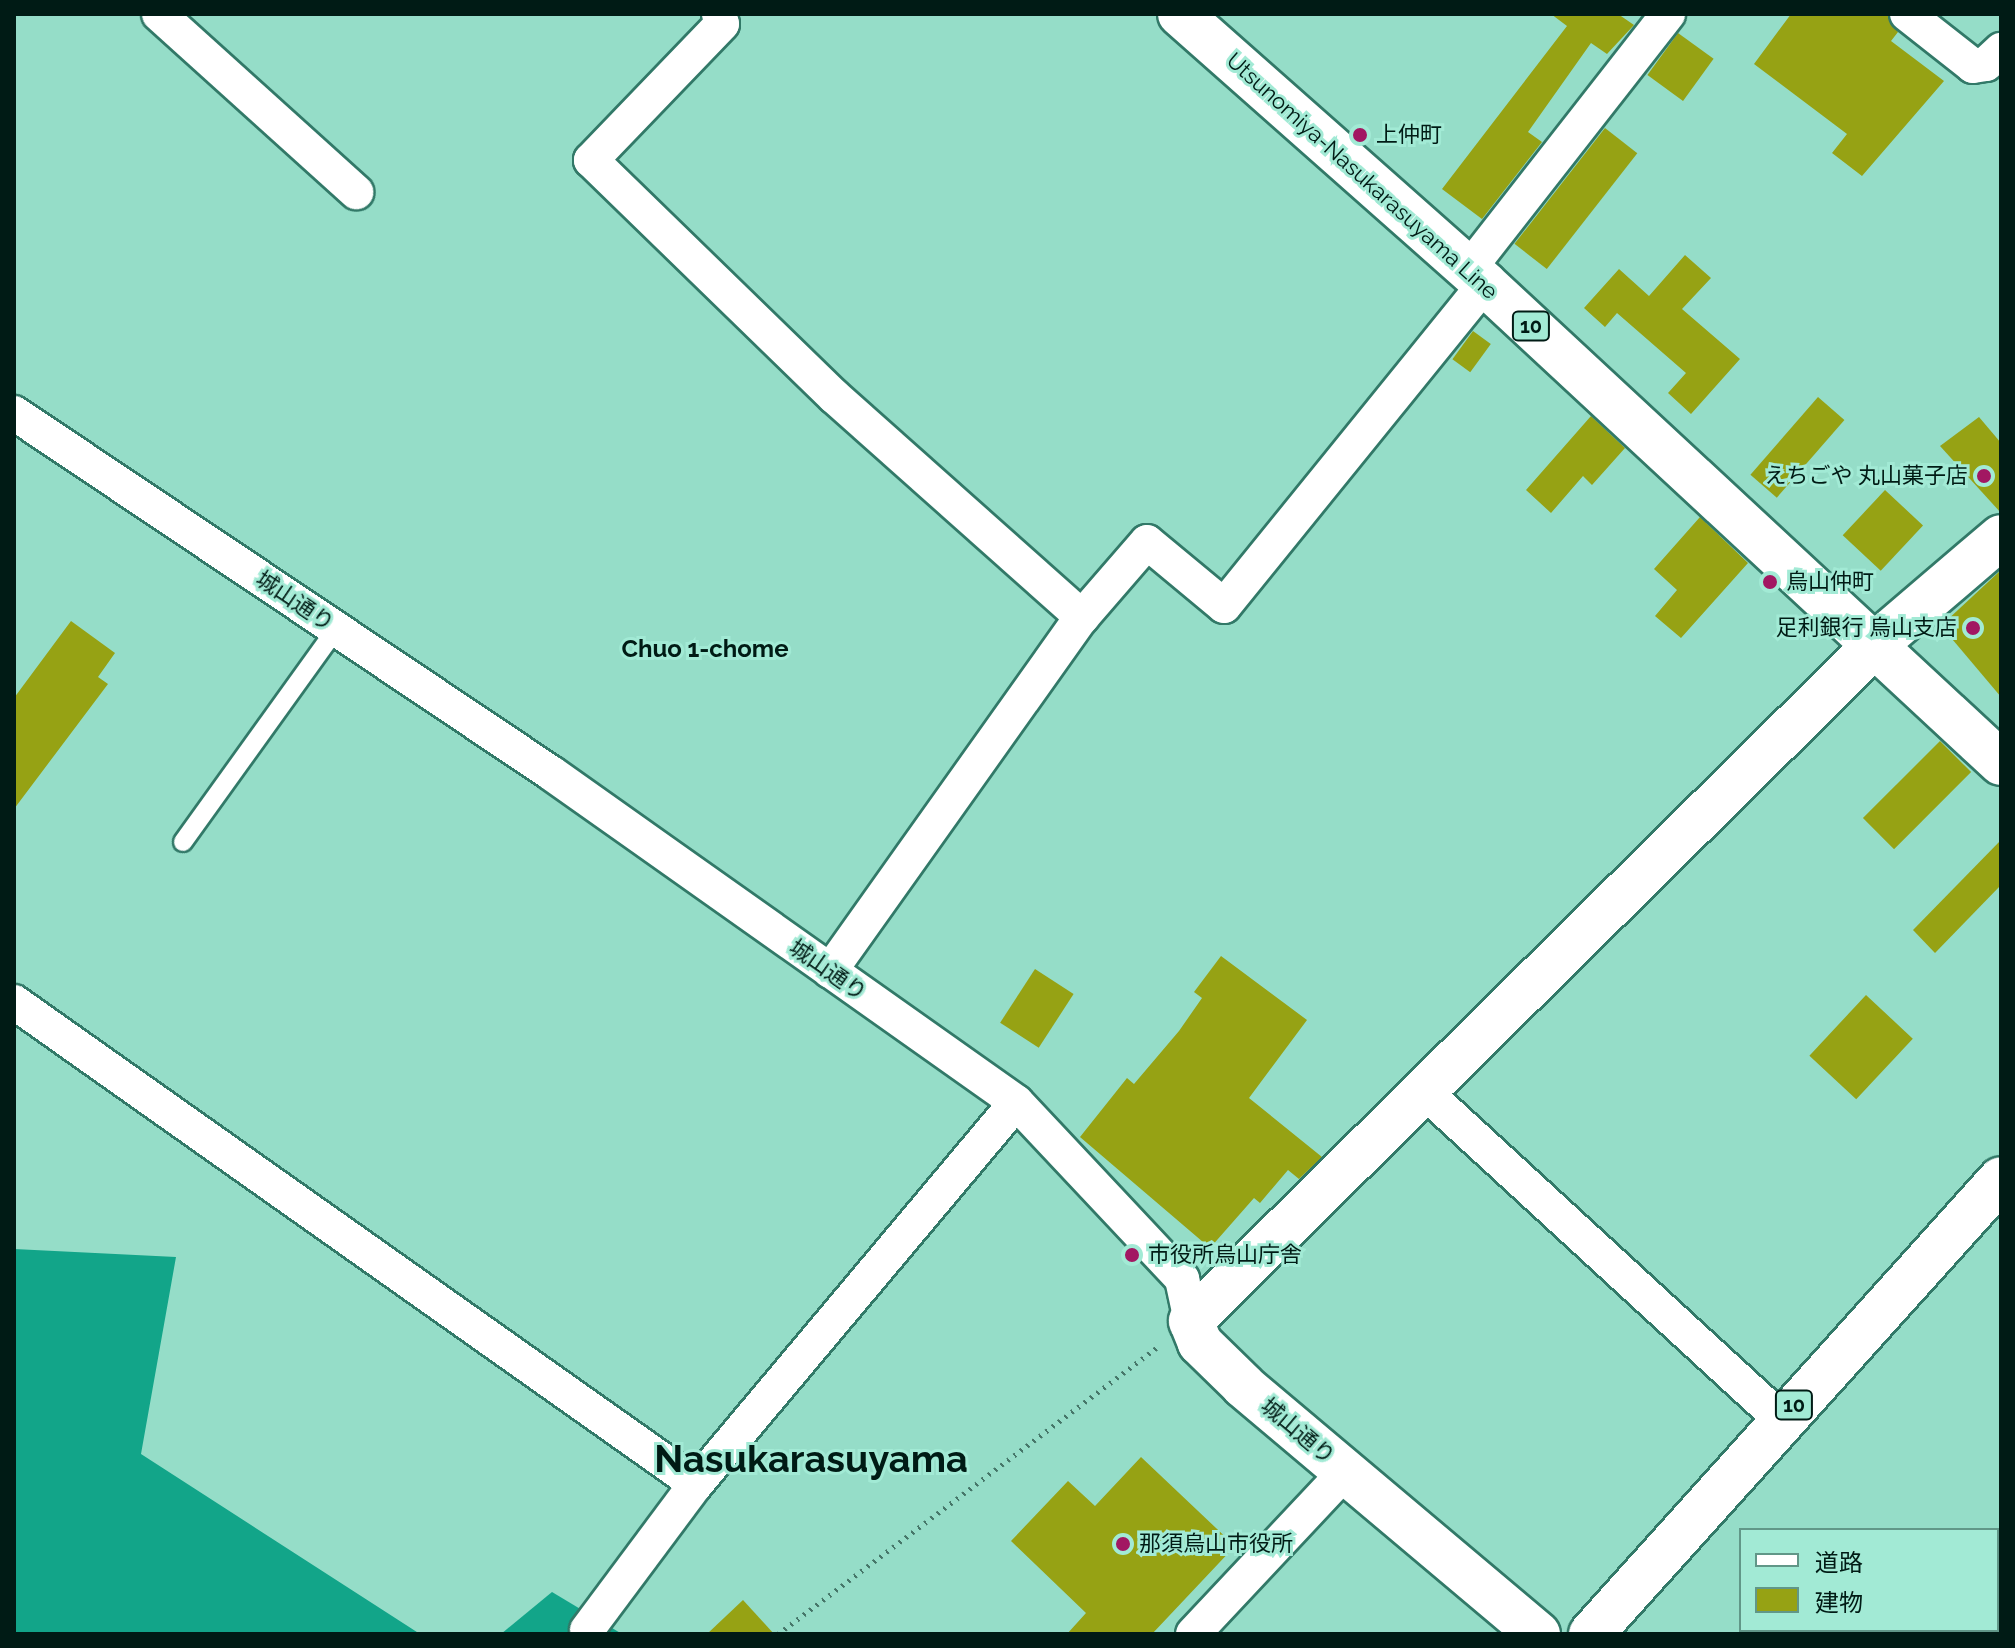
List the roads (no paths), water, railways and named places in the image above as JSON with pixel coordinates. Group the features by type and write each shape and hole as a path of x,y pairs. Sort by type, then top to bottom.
{"main road":[{"name":"Utsunomiya-Nasukarasuyama Line","path":"1180,14 1477,277 1877,643 2001,763"},
{"path":"1191,1321 1877,643 2001,537"},
{"name":"10","path":"1591,1634 1781,1419 2001,1179"},
{"name":"城山通り","path":"1191,1321 1213,1358 1538,1634"}],"street":[{"path":"159,14 356,192"},
{"path":"719,14 722,24 591,160 835,397 1082,617"},
{"path":"830,971 1082,617 1147,542 1224,606 1477,277 1668,14"},
{"path":"1907,14 1973,66 1986,64 2001,50"},
{"name":"城山通り","path":"14,413 336,629 1016,1102 1059,1155 1174,1268 1191,1321"},
{"path":"14,1002 696,1484"},
{"path":"1425,1092 1781,1419"},
{"path":"587,1630 696,1484 1016,1102"},
{"path":"1193,1634 1346,1471"}],"lane":[{"path":"183,842 336,629"}],"place":[{"name":"上仲町","path":"1360,135"},
{"name":"えちごや 丸山菓子店","path":"1984,476"},
{"name":"烏山仲町","path":"1770,582"},
{"name":"足利銀行 烏山支店","path":"1973,628"},
{"name":"市役所烏山庁舎","path":"1132,1255"},
{"name":"那須烏山市役所","path":"1123,1544"}],"district":[{"name":"Chuo 1-chome","path":"705,649"},
{"name":"Nasukarasuyama","path":"811,1459"}]}
